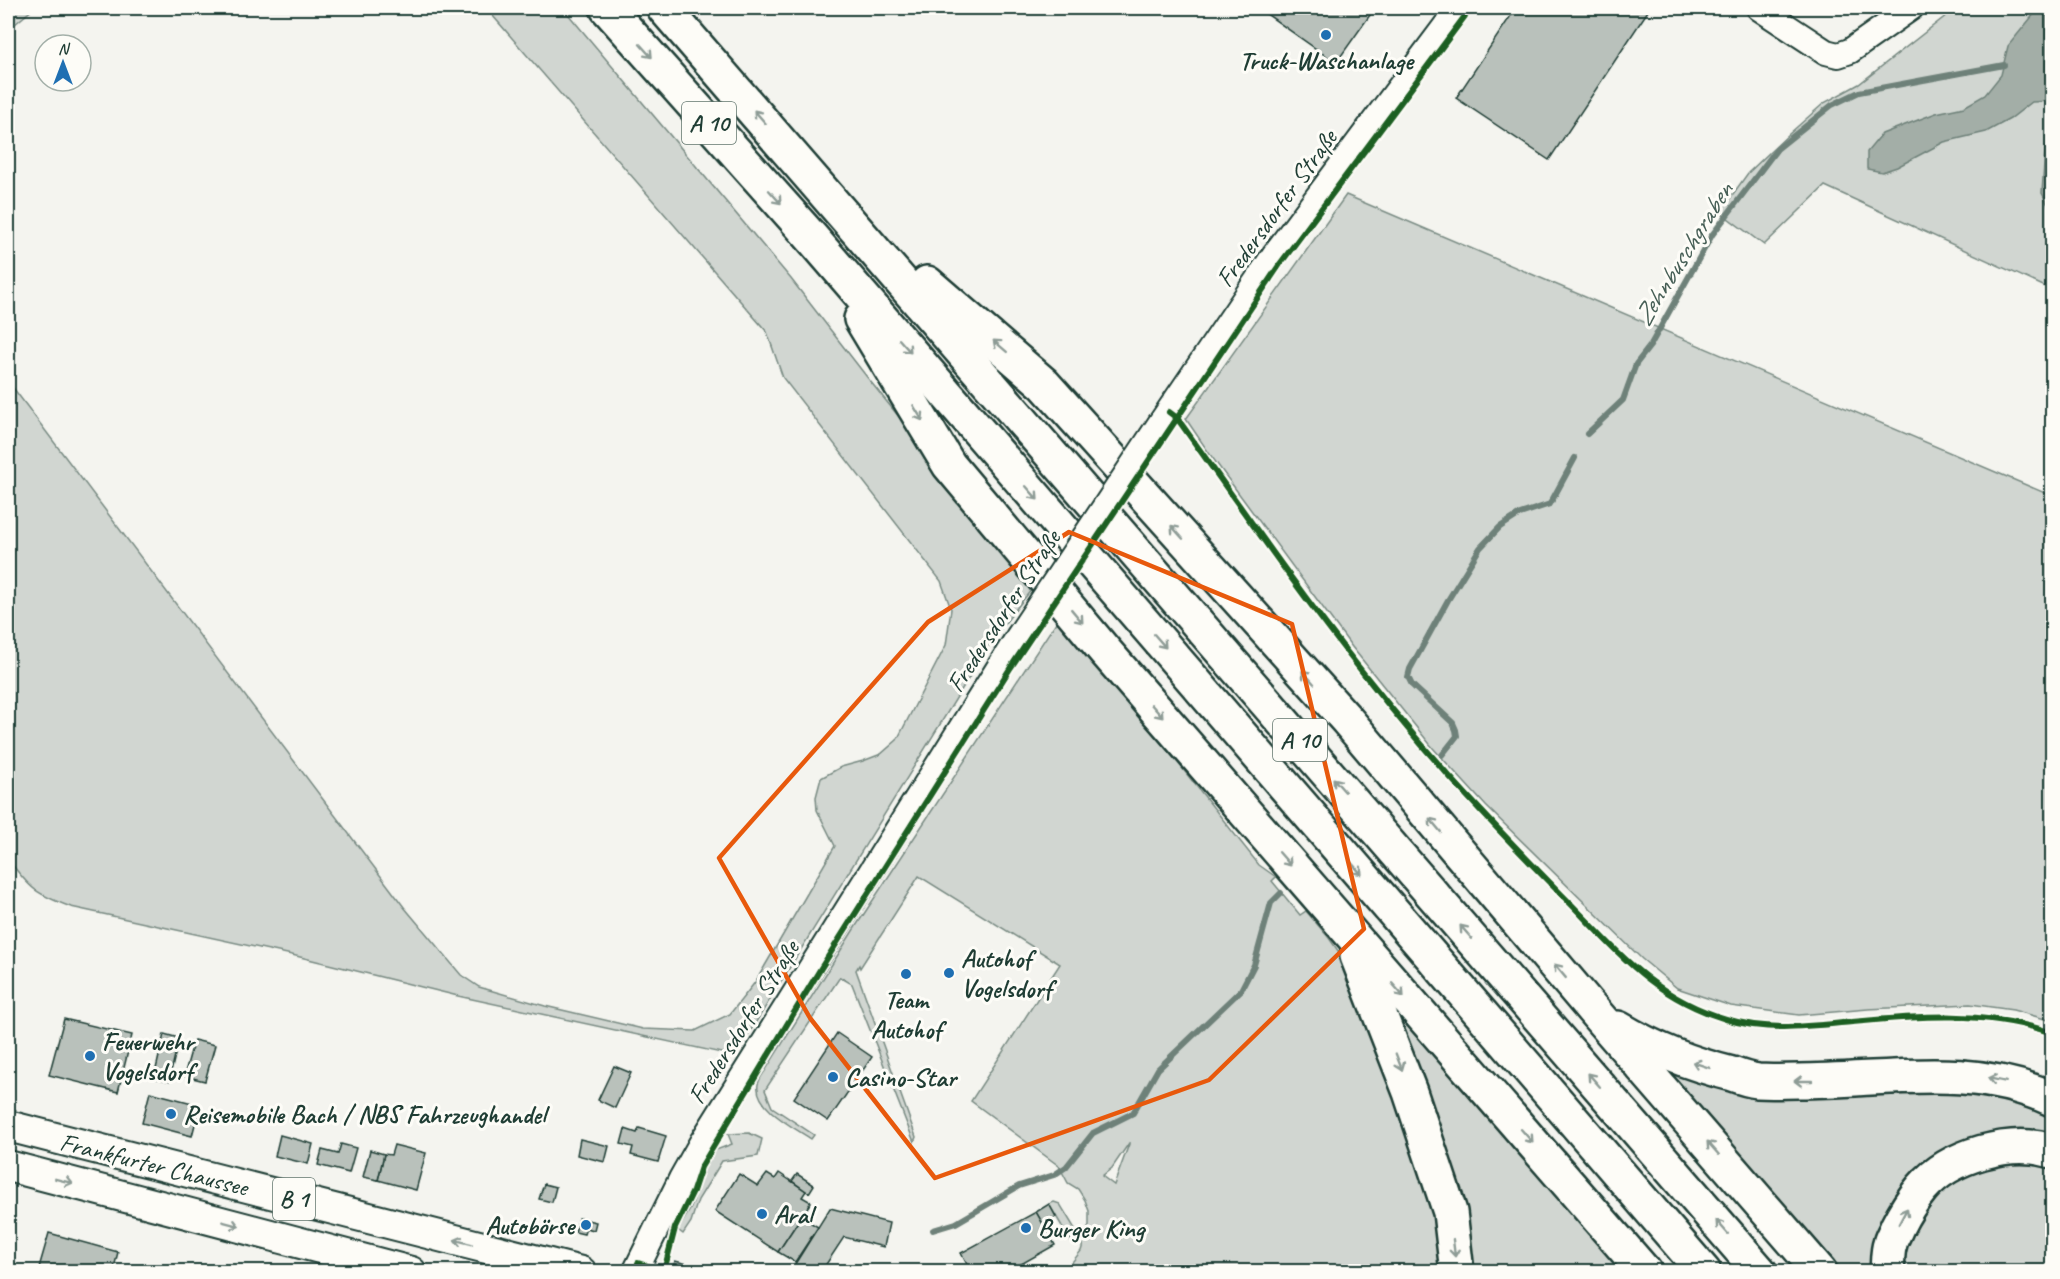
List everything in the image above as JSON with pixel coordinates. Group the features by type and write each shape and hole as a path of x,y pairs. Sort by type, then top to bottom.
{"highway":[{"name":"A 10","path":"607,8 812,238 1704,1272"},
{"name":"A 10","path":"664,8 840,208 1760,1272"},
{"path":"840,208 1044,384 1347,720 1598,1016 1820,1272"},
{"path":"812,238 949,465 1105,651 1645,1272"},
{"path":"1346,930 1410,1092 1450,1212 1457,1272"},
{"path":"1598,1016 1645,1044 1674,1056 1757,1081 1839,1081 1920,1075 1955,1075 1989,1078 2017,1085 2052,1099"},
{"path":"1887,1272 1890,1244 1905,1212 1923,1187 1945,1169 1973,1155 2012,1146 2052,1151"}],"main road":[{"name":"Frankfurter Chaussee","path":"8,1126 581,1272"},
{"name":"Frankfurter Chaussee","path":"8,1166 411,1272"}],"street":[{"name":"Fredersdorfer Straße","path":"635,1272 703,1140 1018,637 1274,255 1459,8"},
{"path":"1759,8 1826,52 1838,55 1850,51 1911,8"}],"highlighted area":[{"path":"1069,532 1292,624 1364,929 1209,1080 935,1178 810,1018 719,858 928,622"}],"shaded area":[{"path":"8,8 34,8 8,30"},
{"path":"486,8 563,8 791,279 870,381 1035,585 994,637 735,1056 458,996 292,955 71,907 41,894 28,884 8,859 8,381 404,907 461,975 479,987 545,1006 643,1029 695,1031 730,1014 756,981 835,846 817,810 816,797 821,778 841,767 881,754 897,740 946,645 951,609 941,581 783,378 767,332"},
{"path":"1956,8 2052,8 2052,290 1825,186 1764,245 1720,212 1748,173 1824,103 1859,84"},
{"path":"2039,8 2052,8 2052,101 2032,102 2010,119 1986,132 1944,142 1897,167 1882,172 1867,169 1867,152 1882,134 1936,113 1964,107 1985,95 2001,75 2008,46"},
{"path":"2052,133 2052,213 2042,193 2045,149"},
{"path":"1346,195 2052,496 2052,1021 2013,1010 1970,1004 1799,1015 1731,1006 1677,988 1642,959 1486,806 1433,748 1352,647 1186,419"},
{"path":"1062,613 1100,671 1178,763 1259,865 1276,877 1272,881 1300,915 1306,911 1346,962 1437,1204 1447,1271 1065,1271 1081,1251 1089,1225 1089,1211 1085,1200 1078,1189 1068,1183 1059,1166 971,1101 1060,964 919,876 860,968 859,965 856,970 916,1137 914,1142 852,984 840,977 765,1090 772,1107 814,1135 811,1139 769,1109 758,1093 758,1084 856,926","holes":["1129,1143 1114,1185 1102,1176 1112,1168"]},
{"path":"1376,974 1634,1271 1469,1271"},
{"path":"1639,1053 1972,1086 2052,1111 2052,1140 1966,1143 1874,1271 1827,1271"},
{"path":"749,1133 762,1139 758,1156 722,1161 698,1200 691,1222 683,1234 678,1230 691,1208 706,1164 716,1150 732,1144 728,1134"},
{"path":"2052,1161 2052,1271 1896,1272 1900,1246 1930,1195 1976,1164"},
{"path":"1054,1202 1060,1204 1075,1229 1070,1240 1049,1204"}],"building":[{"name":"Truck-Waschanlage","path":"1258,8 1375,8 1336,63"},
{"path":"1516,8 1650,8 1549,160 1456,98"},
{"name":"Feuerwehr Vogelsdorf","path":"64,1019 132,1035 118,1092 49,1075"},
{"name":"Casino-Star","path":"837,1033 872,1057 828,1121 794,1098"},
{"path":"164,1034 179,1038 169,1081 154,1078"},
{"path":"194,1040 215,1045 205,1081 184,1076"},
{"path":"614,1066 631,1073 615,1108 598,1100"},
{"name":"Reisemobile Bach / NBS Fahrzeughandel","path":"150,1092 200,1105 192,1136 142,1123"},
{"path":"639,1128 666,1136 658,1162 631,1155 633,1147 621,1144 625,1129 637,1133"},
{"path":"280,1135 313,1144 308,1164 275,1156"},
{"path":"580,1139 609,1146 605,1162 577,1155"},
{"path":"341,1144 356,1148 349,1173 318,1165 322,1150 338,1154"},
{"path":"394,1145 426,1153 416,1190 378,1180 384,1154 391,1155"},
{"path":"370,1150 384,1154 378,1180 363,1177"},
{"name":"Aral","path":"779,1173 806,1191 802,1197 811,1202 778,1252 715,1211 739,1174 758,1186 767,1174 775,1179"},
{"path":"797,1174 814,1185 809,1193 792,1181"},
{"path":"544,1184 556,1187 552,1202 539,1199"},
{"path":"1049,1204 1056,1217 1043,1224 1036,1212"},
{"path":"830,1208 889,1223 884,1247 844,1237 821,1272 790,1272"},
{"name":"Burger King","path":"1036,1212 1055,1245 1007,1272 971,1272 961,1253"},
{"path":"801,1217 818,1227 795,1262 778,1252"},
{"name":"Autobörse","path":"579,1218 596,1222 594,1230 586,1228 584,1234 575,1232"},
{"path":"49,1233 118,1252 113,1272 38,1271"},
{"path":"675,1261 688,1264 686,1272 673,1269"}],"waterway":[{"name":"Zehnbuschgraben","path":"1587,434 1623,400 1636,364 1650,346 1712,235 1777,149 1832,105 1859,92 2004,65"},
{"name":"Zehnbuschgraben","path":"1442,755 1457,736 1456,730 1453,723 1412,685 1408,677 1410,669 1480,548 1500,527 1520,514 1550,504 1575,458"},
{"name":"Zehnbuschgraben","path":"933,1230 956,1223 1019,1186 1054,1175 1066,1167 1093,1133 1133,1113 1158,1069 1241,990 1254,965 1271,903 1281,893"}],"cycle path":[{"path":"638,1263 664,1271 675,1228 693,1191 701,1167 821,968 1011,667 1280,264 1471,8"},
{"path":"1169,412 1177,418 1325,623 1420,743 1599,934 1655,984 1700,1010 1757,1026 1804,1026 1903,1018 1953,1017 2003,1021 2052,1033"}],"place":[{"name":"Truck-Waschanlage","path":"1326,35"},
{"name":"Autohof Vogelsdorf","path":"949,973"},
{"name":"Team Autohof","path":"906,974"},
{"name":"Feuerwehr Vogelsdorf","path":"90,1056"},
{"name":"Casino-Star","path":"833,1077"},
{"name":"Reisemobile Bach / NBS Fahrzeughandel","path":"171,1114"},
{"name":"Aral","path":"762,1214"},
{"name":"Autobörse","path":"586,1225"},
{"name":"Burger King","path":"1026,1228"}]}
